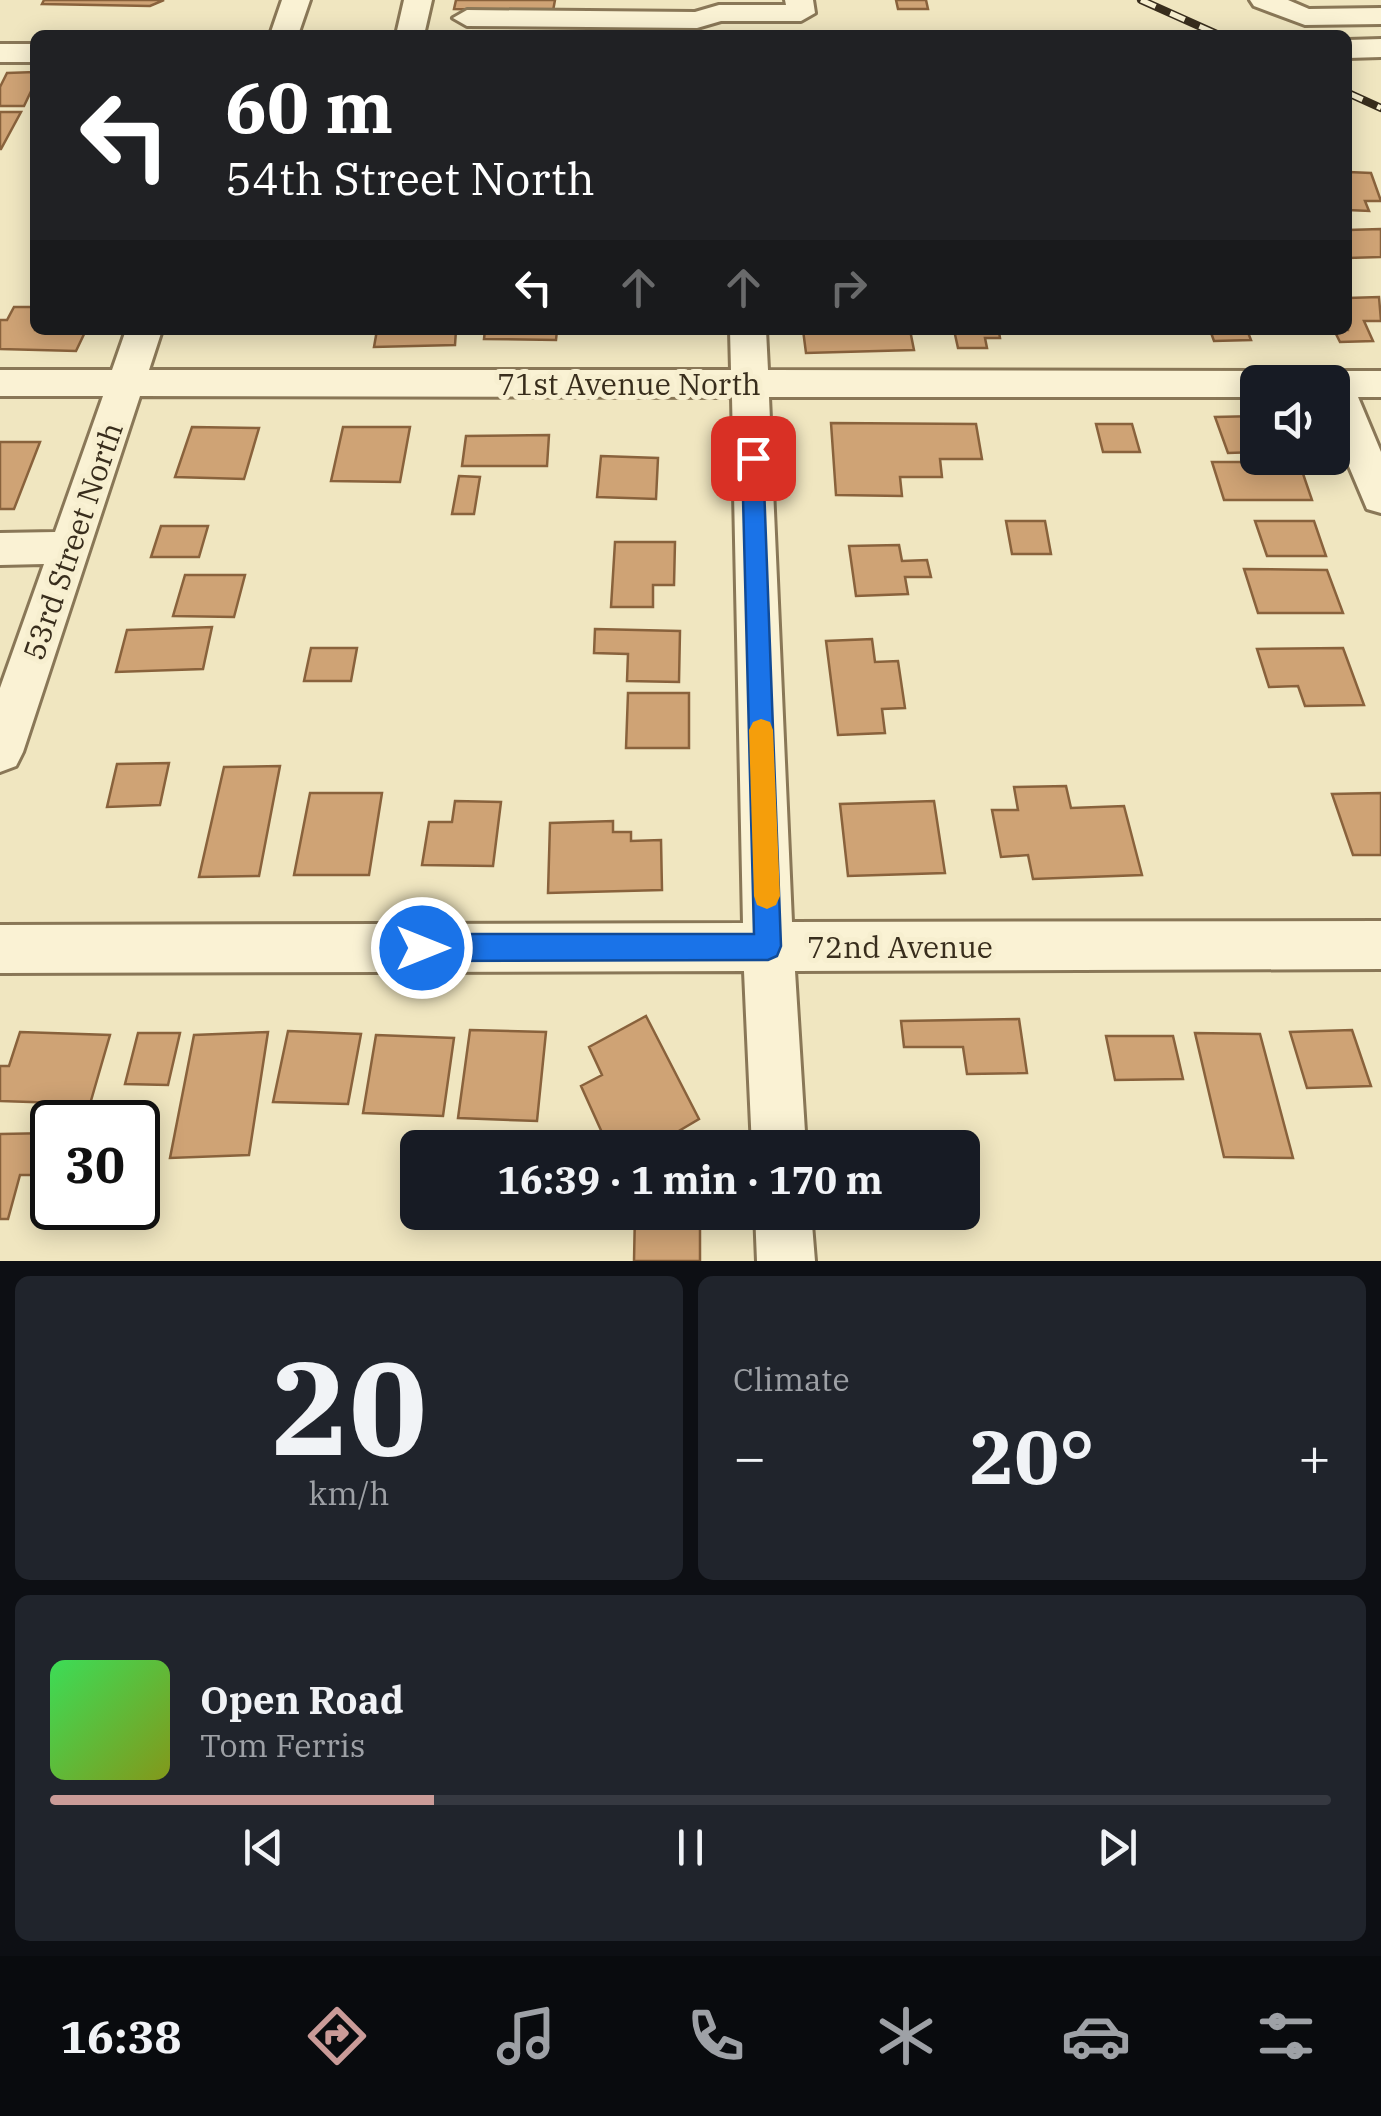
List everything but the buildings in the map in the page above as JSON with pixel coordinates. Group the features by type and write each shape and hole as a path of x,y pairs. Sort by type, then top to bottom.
{"street":[{"path":"286,30 296,0"},
{"path":"411,30 418,0"},
{"path":"467,18 697,20 719,13 801,13 800,0"},
{"path":"1276,3 1305,17 1360,11"},
{"path":"1352,48 1381,48"},
{"path":"0,53 30,53"},
{"name":"53rd Street North","path":"0,752 142,335"},
{"path":"748,335 768,946 779,1130"},
{"name":"71st Avenue North","path":"0,383 1240,384"},
{"path":"1350,384 1381,384"},
{"path":"1350,424 1381,498"},
{"path":"0,550 70,548"},
{"name":"72nd Avenue","path":"0,949 1381,945"},
{"path":"784,1230 786,1261"}],"railway":[{"path":"1141,0 1208,30"},
{"path":"1352,95 1381,108"}],"slow traffic":[{"path":"761,730 767,896"}],"route":[{"path":"422,948 768,946 753,458"}]}
